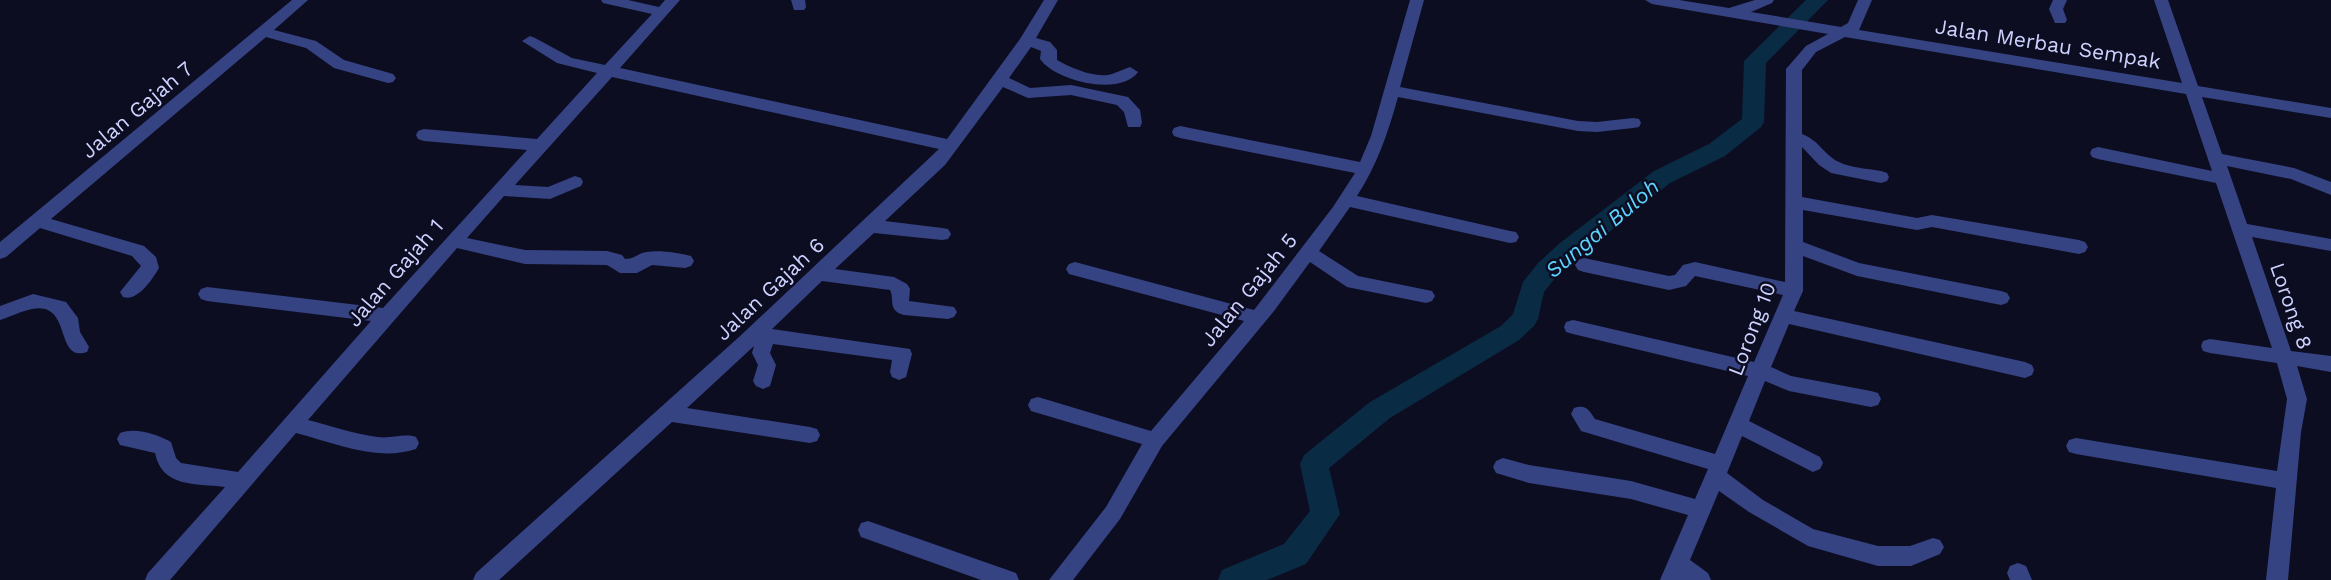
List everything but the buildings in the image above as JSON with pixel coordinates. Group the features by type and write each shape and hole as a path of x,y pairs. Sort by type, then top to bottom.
{"street":[{"name":"Jalan Gajah 7","path":"1,250 301,0"},
{"path":"608,0 664,4"},
{"name":"Jalan Gajah 6","path":"484,580 759,334 939,161 1027,41 1050,0"},
{"name":"Jalan Gajah 5","path":"1060,580 1113,513 1155,440 1258,318 1346,200 1366,169 1379,136 1418,0"},
{"name":"Jalan Merbau Sempak","path":"1652,0 2331,113"},
{"path":"1726,12 1753,7 1767,0"},
{"path":"1837,31 1854,26 1865,0"},
{"path":"2060,0 2056,9 2060,20"},
{"name":"Lorong 8","path":"2162,0 2297,399 2286,481 2277,580"},
{"name":"Jalan Gajah 1","path":"156,580 453,241 609,71 664,4"},
{"name":"Lorong 10","path":"1674,572 1794,291 1794,69 1811,49 1837,31"},
{"path":"263,32 311,44 339,64 388,78"},
{"path":"530,41 560,59 951,146"},
{"path":"1027,41 1045,45 1049,50 1048,59 1052,66 1069,72 1106,80 1116,79 1130,72"},
{"path":"1000,80 1021,91 1035,94 1062,90 1122,100 1132,110 1134,123"},
{"path":"1392,91 1578,126 1596,127 1633,123"},
{"path":"1180,132 1366,169"},
{"path":"424,135 539,145"},
{"path":"1794,137 1811,144 1825,161 1837,169 1881,177"},
{"path":"2098,153 2224,178"},
{"path":"2216,159 2294,174 2331,189"},
{"path":"499,190 549,193 575,182"},
{"path":"1346,200 1510,237"},
{"path":"1794,202 1837,212 1917,224 1932,220 2079,247"},
{"path":"37,221 138,251 150,262 150,268 129,292"},
{"path":"871,226 942,234"},
{"path":"2241,229 2331,245"},
{"path":"453,241 525,257 607,258 616,260 620,266 629,267 649,258 685,261"},
{"path":"1794,246 1857,269 2001,298"},
{"path":"1308,252 1353,282 1426,296"},
{"path":"1584,265 1669,283 1680,281 1689,270 1695,269 1794,291"},
{"path":"1075,269 1258,318"},
{"path":"819,274 894,284 901,289 900,303 904,308 948,312"},
{"path":"207,294 387,316"},
{"path":"0,313 33,301 60,307 69,318 71,334 80,347"},
{"path":"1783,316 2025,370"},
{"path":"1573,327 1760,371 1789,383 1871,399"},
{"path":"763,381 767,365 761,353 764,347 759,334 903,354 899,372"},
{"path":"2210,346 2331,364"},
{"path":"1038,405 1155,440"},
{"path":"668,413 810,435"},
{"path":"1581,414 1588,425 1718,470 1756,506 1808,537 1878,556 1911,555 1933,547"},
{"path":"292,424 374,445 391,447 409,443"},
{"path":"1737,424 1813,463"},
{"path":"127,439 153,442 164,448 167,462 176,471 242,481"},
{"path":"2076,446 2286,481"},
{"path":"1503,467 1529,474 1630,490 1701,510"},
{"path":"868,530 1008,580"},
{"path":"1674,572 1700,580"}],"waterway":[{"name":"Sungai Buloh","path":"1233,580 1295,554 1325,514 1314,464 1380,410 1510,333 1525,319 1532,289 1547,270 1569,250 1662,177 1717,150 1753,122 1755,61 1818,0"}]}
